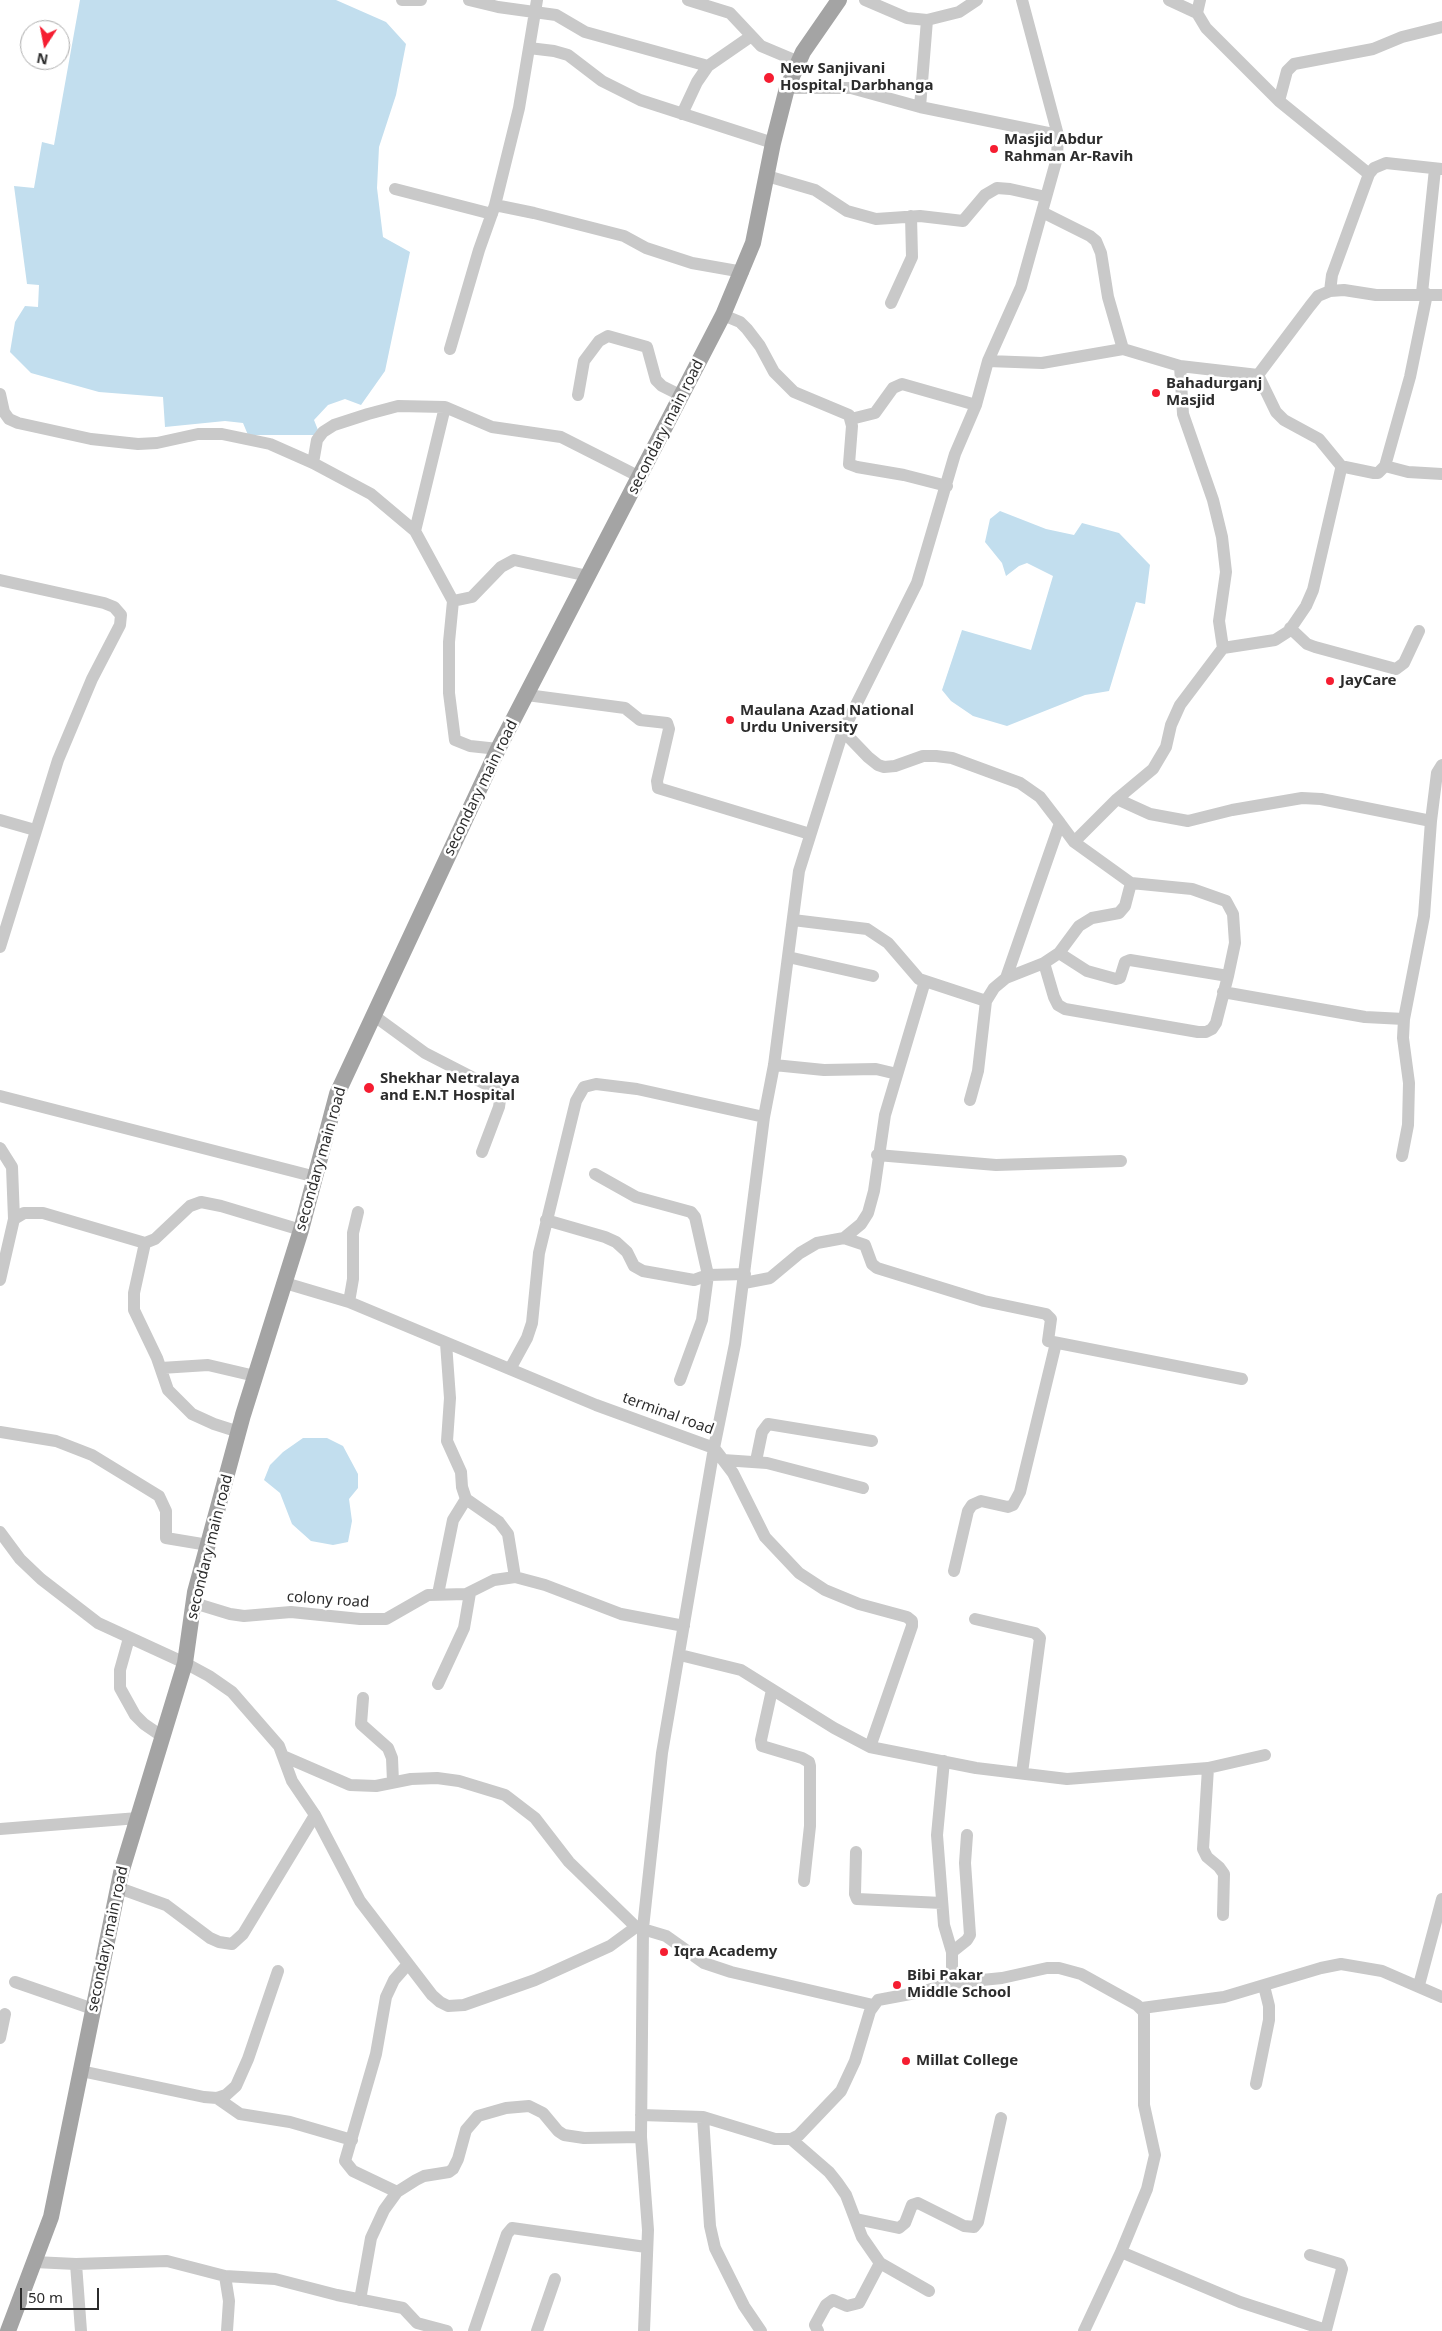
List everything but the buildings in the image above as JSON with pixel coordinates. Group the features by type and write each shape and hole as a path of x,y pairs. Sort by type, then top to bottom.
{"main road":[{"name":"secondary main road","path":"8,2331 52,2217 92,2010 119,1888 185,1663 194,1603 239,1432 301,1230 337,1094 498,749 528,695 682,396 743,272 753,243 773,143 787,88 803,52 840,0"}],"street":[{"path":"402,0 421,0"},
{"path":"469,0 534,14 556,15 585,32 708,66"},
{"path":"450,349 493,210 519,108 537,0"},
{"path":"688,0 730,14 750,36 769,51 799,62"},
{"path":"865,0 907,18 926,20 959,12 977,0"},
{"path":"644,2331 648,2230 641,2137 640,1928 662,1753 714,1448 735,1344 764,1117 774,1065 799,871 842,731 917,583 955,454 976,405 988,361 1021,287 1057,158 1058,135 1022,0"},
{"path":"1168,0 1197,13 1206,28 1279,101 1369,174"},
{"path":"1197,13 1200,0"},
{"path":"920,107 926,20"},
{"path":"1279,101 1287,71 1294,64 1373,49 1402,37 1442,27"},
{"path":"682,114 697,82 708,66 750,36"},
{"path":"529,48 568,55 614,88 682,114 773,143"},
{"path":"787,88 851,88 920,107 1058,135"},
{"path":"1258,375 1276,412 1284,420 1319,439 1342,467 1374,474 1382,470 1385,466 1410,377 1425,294 1438,169 1386,163 1374,168 1369,174 1332,275 1330,291"},
{"path":"767,176 815,190 847,211 876,219 911,216 962,221 985,195 997,188 1046,197"},
{"path":"395,189 493,210 534,212 624,236 654,251 692,263 743,272"},
{"path":"1042,212 1090,236 1096,241 1101,253 1108,297 1123,349"},
{"path":"891,303 912,257 911,216"},
{"path":"1258,375 1318,296 1330,291 1344,290 1376,295 1442,295"},
{"path":"723,315 740,322 760,346 774,372 794,392 809,400 844,412 851,419 848,460 852,466 904,474 947,486"},
{"path":"578,395 584,362 599,341 608,336 647,346 656,380 662,386 682,396"},
{"path":"988,361 1042,363 1123,349 1180,366 1258,375"},
{"path":"1180,366 1183,414 1215,507 1225,560 1225,586 1219,621 1223,648"},
{"path":"851,419 875,413 893,388 902,384 976,405"},
{"path":"0,394 4,412 9,419 31,427 92,439 138,444 157,443 198,434 222,434 270,444 313,462 371,494 415,531 453,602 449,642 449,693 455,740 462,744 498,749"},
{"path":"313,462 317,440 323,432 334,425 392,407 445,407 492,427 561,437 640,477"},
{"path":"415,531 445,407"},
{"path":"1385,466 1408,472 1442,474"},
{"path":"1074,842 1117,799 1153,769 1166,746 1180,705 1223,648 1265,642 1282,636 1306,606 1313,590 1342,467"},
{"path":"453,602 472,597 501,567 514,560 588,576"},
{"path":"0,580 104,603 114,607 121,615 120,625 92,679 58,760 0,947"},
{"path":"1290,628 1307,644 1396,670 1404,663 1419,631"},
{"path":"528,695 625,708 640,720 667,723 669,729 657,782 658,788 810,834"},
{"path":"842,731 868,757 884,767 895,766 923,756 936,756 952,758 1020,783 1040,797 1074,842 1131,883 1192,889 1226,901 1231,907 1236,943 1216,1023 1212,1030 1206,1032 1188,1031 1065,1009 1058,1005 1054,997 1044,963"},
{"path":"1402,1156 1408,1125 1409,1083 1403,1038 1404,1018 1424,916 1431,821 1437,773 1442,765"},
{"path":"1117,799 1150,814 1188,821 1232,810 1302,798 1321,799 1431,821"},
{"path":"0,820 35,830"},
{"path":"1006,978 1060,823"},
{"path":"970,1100 978,1071 986,1001 994,988 1006,978 1044,963 1059,953 1079,926 1092,918 1113,915 1123,910 1131,883"},
{"path":"793,920 867,929 888,943 920,979 986,1001"},
{"path":"1059,953 1087,971 1116,979 1120,978 1125,962 1130,960 1228,976"},
{"path":"788,957 872,976"},
{"path":"844,1238 861,1224 868,1213 874,1191 877,1155 885,1115 925,981"},
{"path":"1223,992 1365,1017 1404,1018"},
{"path":"373,1015 425,1053 497,1090 500,1096 499,1107 482,1152"},
{"path":"774,1065 830,1071 867,1069 897,1074"},
{"path":"510,1369 527,1338 532,1323 539,1253 546,1220 576,1101 584,1087 596,1084 637,1089 764,1117"},
{"path":"0,1096 316,1177"},
{"path":"0,1148 12,1167 14,1219 0,1280"},
{"path":"877,1155 996,1165 1121,1161"},
{"path":"595,1174 636,1197 694,1214 697,1221 708,1275 702,1320 680,1380"},
{"path":"14,1219 24,1213 43,1213 144,1243 156,1239 190,1206 201,1202 221,1206 301,1230"},
{"path":"349,1302 353,1279 353,1233 358,1212"},
{"path":"546,1220 616,1242 627,1252 634,1266 643,1271 688,1279 700,1279 708,1275 770,1278 817,1243 844,1238 865,1245 872,1264 883,1270 984,1301 1046,1314 1051,1320 1048,1341 1242,1379"},
{"path":"144,1243 133,1303 136,1317 161,1368 168,1390 192,1414 239,1432"},
{"name":"terminal road","path":"285,1283 349,1302 596,1405 714,1448 733,1473 765,1537 800,1573 825,1590 859,1604 912,1620 912,1626 870,1747"},
{"path":"446,1343 450,1398 447,1441 461,1472 462,1487 466,1499 505,1528 510,1542 515,1577"},
{"path":"954,1571 968,1511 972,1505 981,1501 1008,1507 1013,1504 1020,1492 1056,1343"},
{"path":"161,1368 208,1365 255,1376"},
{"path":"756,1462 762,1432 768,1424 872,1441"},
{"path":"0,1432 56,1441 92,1455 159,1496 166,1511 166,1538 208,1545"},
{"path":"723,1460 756,1462 863,1488"},
{"path":"438,1594 453,1520 466,1499"},
{"path":"0,1532 20,1559 41,1579 98,1623 185,1663 209,1676 232,1692 274,1739 283,1756 292,1781 315,1816 360,1901 432,1995 440,2002 448,2006 464,2005 535,1980 602,1950 640,1928"},
{"name":"colony road","path":"194,1603 230,1614 244,1616 291,1612 374,1620 386,1619 422,1598 438,1594 457,1595 470,1592 494,1580 515,1577 545,1584 621,1614 684,1626"},
{"path":"438,1684 464,1628 470,1592"},
{"path":"975,1619 1035,1633 1040,1638 1022,1773"},
{"path":"129,1638 120,1670 120,1688 135,1715 144,1724 163,1737"},
{"path":"680,1655 740,1670 834,1728 870,1747 976,1768 1066,1779 1208,1768 1266,1755"},
{"path":"772,1690 760,1740 762,1746 806,1759 810,1766 810,1826 804,1881"},
{"path":"363,1698 361,1724 388,1748 392,1758 394,1782"},
{"path":"283,1756 350,1785 376,1786 411,1779 437,1778 459,1781 505,1795 535,1818 569,1862 640,1928 666,1936 704,1963 731,1972 873,2005"},
{"path":"944,1761 937,1835 944,1925 952,1952 952,1983"},
{"path":"1208,1768 1202,1850 1224,1874 1223,1915"},
{"path":"119,1888 160,1902 180,1914 210,1938 232,1944 243,1934 315,1816"},
{"path":"0,1829 138,1818"},
{"path":"952,1952 967,1940 970,1935 965,1863 967,1835"},
{"path":"856,1852 855,1894 858,1899 942,1903"},
{"path":"1419,1986 1442,1899"},
{"path":"397,2192 349,2168 345,2161 376,2054 386,1996 394,1980 408,1964"},
{"path":"641,2115 703,2117 775,2139 791,2139 799,2135 841,2091 855,2061 873,2005 885,1998 921,1992 952,1983 1002,1978 1047,1968 1059,1968 1081,1974 1142,2008 1224,1997 1321,1968 1341,1964 1382,1971 1442,1997"},
{"path":"81,2071 204,2097 217,2098 226,2095 236,2086 248,2059 278,1971"},
{"path":"15,1982 92,2010"},
{"path":"1256,2084 1269,2020 1269,2006 1264,1986"},
{"path":"1084,2331 1148,2189 1155,2155 1144,2105 1145,2016 1142,2008"},
{"path":"0,2036 5,2014"},
{"path":"217,2098 240,2114 290,2122 352,2140"},
{"path":"360,2300 371,2238 377,2222 397,2192 424,2176 449,2172 453,2169 458,2159 466,2130 478,2116 486,2112 528,2106 543,2114 558,2131 564,2134 584,2138 641,2137"},
{"path":"703,2117 710,2226 715,2248 744,2306 761,2331"},
{"path":"856,2219 899,2228 904,2223 912,2205 918,2203 964,2226 974,2226 978,2222 1001,2118"},
{"path":"791,2139 833,2177 846,2195 862,2237 880,2263 929,2291"},
{"path":"474,2331 507,2234 512,2228 646,2247"},
{"path":"1121,2252 1240,2302 1326,2330 1342,2269 1340,2264 1310,2255"},
{"path":"34,2262 76,2264 167,2262 225,2276 254,2277 293,2282 337,2295 402,2308 417,2323 447,2331"},
{"path":"818,2331 815,2325 826,2305 833,2300 851,2306 859,2303 880,2263"},
{"path":"76,2264 81,2331"},
{"path":"225,2276 229,2301 227,2331"},
{"path":"537,2331 555,2279"}],"water":[{"path":"80,0 336,0 386,22 406,44 396,95 379,147 377,188 383,237 410,252 385,371 361,405 345,399 328,405 314,420 320,435 248,435 243,423 225,421 165,427 163,397 99,392 31,373 10,352 15,322 25,306 38,307 39,285 27,284 14,186 34,188 42,142 54,145 67,70 70,70 70,56"},
{"path":"1000,511 1046,529 1074,535 1082,523 1119,533 1150,565 1145,604 1136,602 1109,691 1085,695 1007,726 973,716 951,701 942,690 962,630 1031,650 1053,576 1027,563 1019,566 1006,576 1002,563 985,542 990,519"},
{"path":"303,1438 327,1438 343,1446 358,1474 358,1488 349,1499 352,1521 348,1542 333,1545 311,1541 292,1524 280,1493 264,1480 270,1465 283,1452"}],"place":[{"name":"New Sanjivani Hospital, Darbhanga","path":"769,78"},
{"name":"Masjid Abdur Rahman Ar-Ravih","path":"994,149"},
{"name":"Bahadurganj Masjid","path":"1156,393"},
{"name":"JayCare","path":"1330,681"},
{"name":"Maulana Azad National Urdu University","path":"730,720"},
{"name":"Shekhar Netralaya and E.N.T Hospital","path":"369,1088"},
{"name":"Iqra Academy","path":"664,1952"},
{"name":"Bibi Pakar Middle School","path":"897,1985"},
{"name":"Millat College","path":"906,2061"}]}
